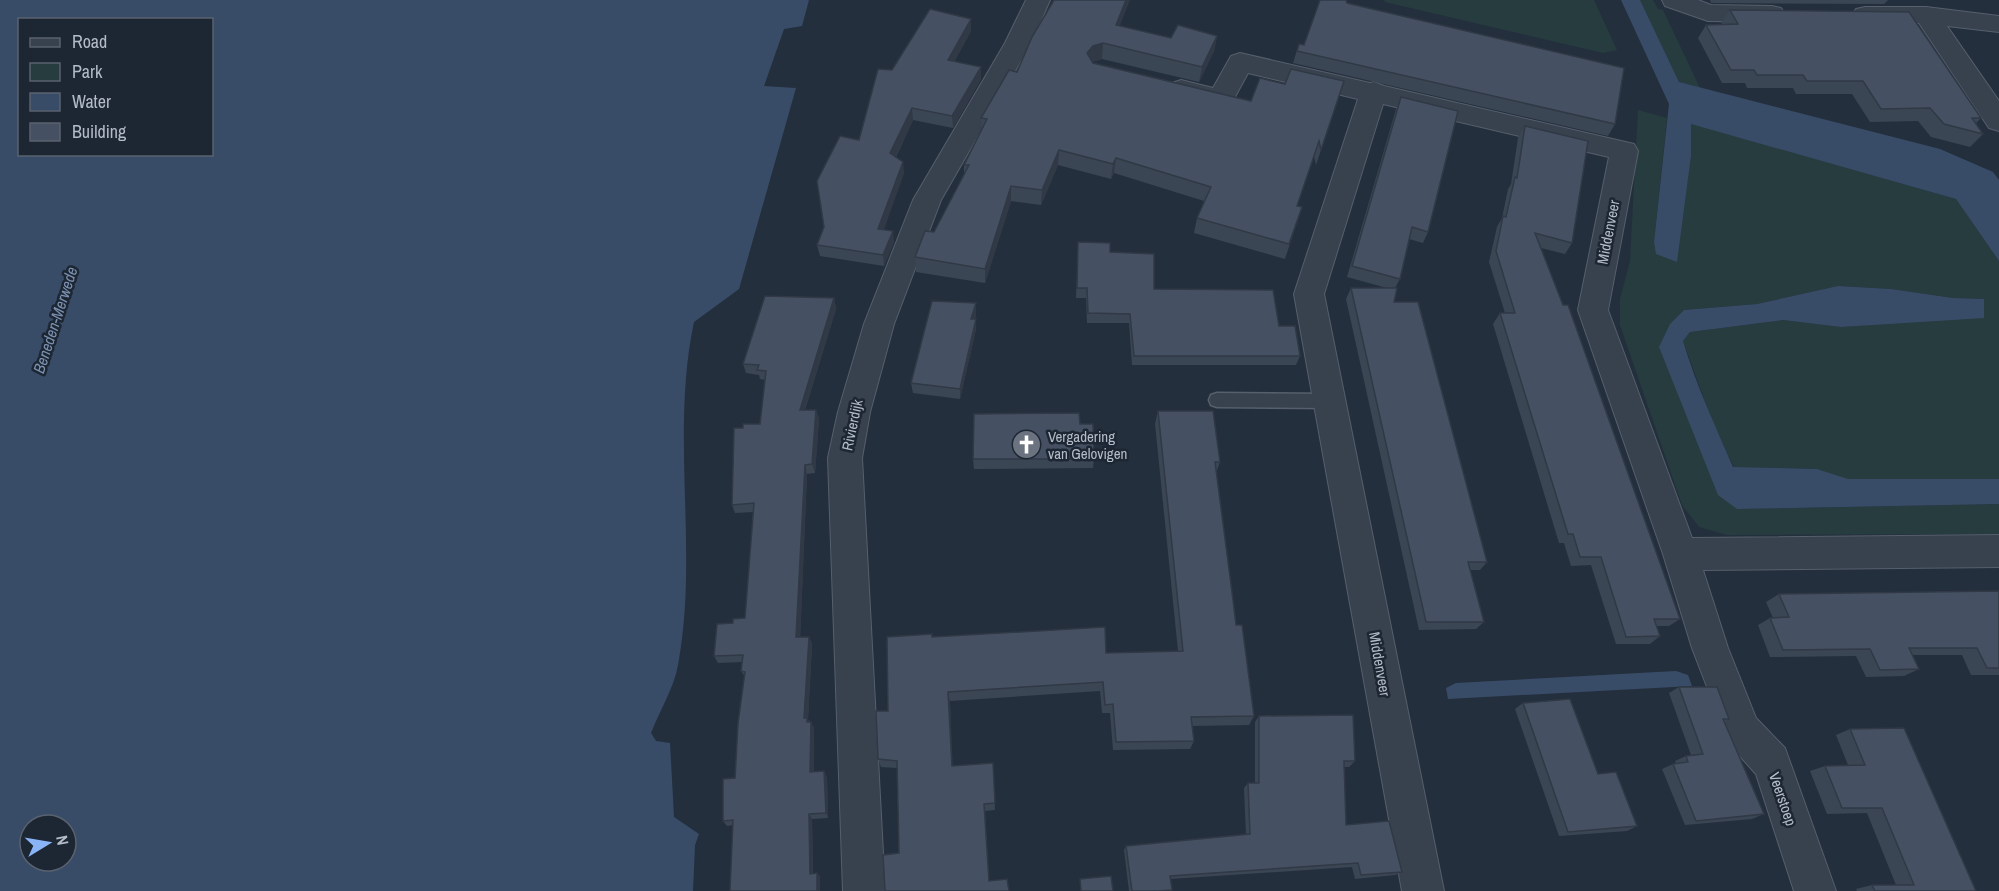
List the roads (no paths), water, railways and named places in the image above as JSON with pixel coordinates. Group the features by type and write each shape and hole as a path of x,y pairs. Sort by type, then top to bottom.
{"street":[{"name":"Rivierdijk","path":"864,891 845,458 854,412 879,324 927,200 1018,43 1038,0"},
{"path":"1674,0 1708,13 1799,14"},
{"path":"1845,15 1926,15 1999,24"},
{"path":"1926,15 1999,121"},
{"name":"Middenveer","path":"1155,83 1221,99 1240,62 1374,91 1624,151 1593,310 1680,554 1710,648"},
{"name":"Middenveer","path":"1374,91 1310,294 1423,891"},
{"path":"1680,554 1999,551"},
{"name":"Veerstoep","path":"1710,648 1742,731 1771,762 1815,891"}],"lane":[{"path":"1217,400 1331,401"}],"water":[{"name":"Beneden-Merwede","path":"0,0 809,0 802,26 784,29 764,86 796,88 739,289 694,322 687,364 684,407 686,579 684,622 676,674 651,733 656,741 670,743 674,817 699,834 695,845 693,891 0,891"},
{"path":"1621,0 1640,0 1679,82 1940,149 1993,172 1999,180 1999,261 1956,199 1691,124 1691,156 1677,262 1656,254 1654,242 1669,104"},
{"path":"1838,286 1984,299 1984,318 1841,327 1783,320 1690,332 1683,341 1688,357 1733,467 1817,469 1848,479 1999,479 1999,504 1737,509 1718,495 1659,347 1670,324 1684,310 1757,304"},
{"path":"1676,671 1688,675 1692,686 1448,699 1446,688 1456,683"}],"place":[{"name":"Vergadering van Gelovigen","path":"1027,445"}]}
